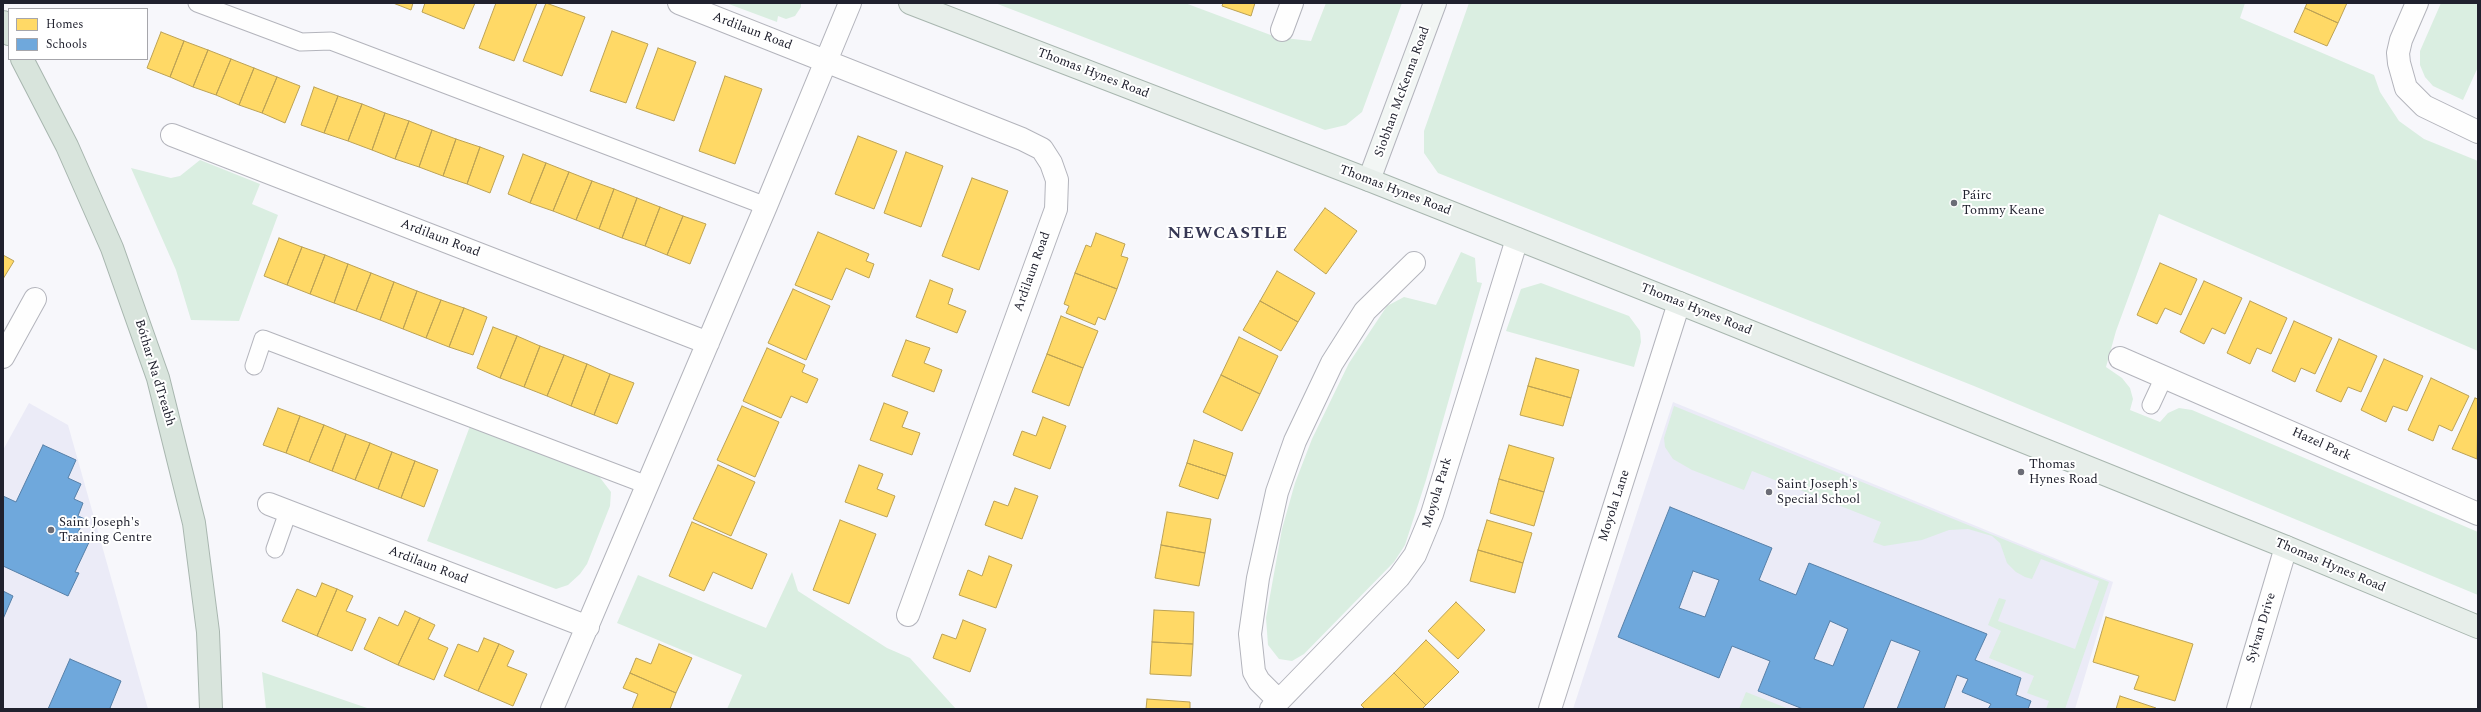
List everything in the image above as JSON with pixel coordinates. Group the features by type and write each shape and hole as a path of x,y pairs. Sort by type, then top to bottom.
{"highway":[{"path":"3,22 8,32"},
{"name":"Bóthar Na dTreabh","path":"23,60 67,146 112,248 158,378 194,522 208,632 211,709"}],"main road":[{"name":"Thomas Hynes Road","path":"910,3 1369,180 1679,303 2286,547 2478,627"}],"street":[{"name":"Ardilaun Road","path":"679,3 826,60 1042,149 1051,163 1057,180 1056,209 908,615"},
{"path":"552,709 766,206 850,3"},
{"path":"1282,30 1292,3"},
{"name":"Siobhan McKenna Road","path":"1369,180 1435,3"},
{"path":"2417,3 2401,40 2398,53 2398,63 2406,88 2424,106 2478,132"},
{"name":"Ardilaun Road","path":"172,135 708,343"},
{"name":"Moyola Park","path":"1414,263 1365,311 1332,362 1295,441 1277,492 1257,584 1250,634 1254,672 1275,705 1399,577 1418,550 1432,514 1517,239"},
{"path":"3,357 35,300"},
{"name":"Moyola Lane","path":"1550,709 1679,303"},
{"name":"Hazel Park","path":"2120,358 2478,514"},
{"name":"Ardilaun Road","path":"278,508 588,627"},
{"name":"Sylvan Drive","path":"2238,709 2286,547"}],"lane":[{"path":"197,3 301,42 331,41 766,206"},
{"path":"254,366 263,339 647,485"},
{"path":"2151,405 2164,377"},
{"path":"275,549 278,508"}],"shaded area":[{"name":"Saint Joseph's Special School","path":"1673,402 2113,582 2075,709 1573,709"},
{"name":"Saint Joseph's Training Centre","path":"29,403 68,425 148,709 3,709 3,450"}],"green space":[{"path":"726,3 801,3 801,7 795,16 786,19 778,16 777,22"},
{"path":"995,3 1185,3 1276,37 1311,41 1326,3 1402,3 1362,112 1346,125 1325,130"},
{"path":"1469,3 2245,3 2240,18 2374,75 2380,92 2399,121 2424,139 2478,161 2478,351 2159,214 2116,331 2106,367 2122,378 2130,388 2133,399 2130,410 2160,422 2168,413 2179,408 2192,410 2478,532 2478,595 1974,386 1438,173 1424,153 1424,131"},
{"path":"2441,3 2478,3 2478,67 2463,100 2433,86 2425,77 2420,65 2420,51"},
{"path":"200,160 260,184 252,204 278,215 239,321 191,320 176,270 131,168 171,178 180,176"},
{"path":"1461,252 1475,258 1477,282 1482,283 1426,480 1405,545 1394,562 1304,654 1292,661 1279,659 1268,645 1266,618 1282,529 1295,483 1312,439 1349,363 1387,306 1404,297 1436,305"},
{"path":"1541,283 1629,316 1640,331 1641,342 1634,367 1506,331 1521,289"},
{"path":"1674,406 2109,582 2065,709 2046,709 2049,701 2027,693 2034,676 1989,658 2001,631 1988,625 1999,598 2006,600 1998,621 2075,649 2099,581 2041,559 2032,579 2025,577 2016,572 2007,563 2000,543 1992,536 1968,529 1949,530 1922,540 1884,546 1873,542 1881,522 1752,471 1744,490 1692,470 1673,459 1665,447 1664,438"},
{"path":"470,426 598,475 611,492 610,506 587,564 580,574 568,585 556,589 427,541"},
{"path":"792,572 798,591 887,648 910,658 956,709 727,709 742,675 617,623 638,575 766,628"},
{"path":"262,672 370,709 266,709"},
{"path":"1746,692 1789,709 1739,709"}],"building: Homes":[{"path":"393,3 413,3 411,10"},
{"path":"425,3 475,3 464,29 422,12"},
{"path":"496,3 537,3 514,61 479,48"},
{"path":"546,3 585,17 562,76 523,61"},
{"path":"1223,3 1255,3 1251,16 1222,6"},
{"path":"2307,3 2347,3 2338,23 2305,8"},
{"path":"2305,8 2338,23 2327,46 2294,32"},
{"path":"612,31 648,44 626,103 590,91"},
{"path":"161,32 184,41 170,77 147,68"},
{"path":"184,41 208,50 193,87 170,77"},
{"path":"658,48 696,62 674,121 636,108"},
{"path":"208,50 231,59 216,95 193,87"},
{"path":"231,59 254,68 239,105 216,95"},
{"path":"254,68 277,77 262,113 239,105"},
{"path":"725,76 762,89 735,164 699,151"},
{"path":"277,77 300,86 285,123 262,113"},
{"path":"314,87 338,96 324,133 301,125"},
{"path":"338,96 362,104 348,141 324,133"},
{"path":"362,104 385,113 372,150 348,141"},
{"path":"385,113 409,121 395,159 372,150"},
{"path":"409,121 432,130 419,167 395,159"},
{"path":"432,130 456,139 443,176 419,167"},
{"path":"858,136 897,151 874,209 835,194"},
{"path":"456,139 480,147 467,184 443,176"},
{"path":"480,147 504,156 490,193 467,184"},
{"path":"906,152 943,166 921,227 884,213"},
{"path":"523,154 546,163 530,203 508,194"},
{"path":"546,163 569,172 553,211 530,203"},
{"path":"569,172 592,181 576,220 553,211"},
{"path":"972,178 1008,191 979,270 942,256"},
{"path":"592,181 614,189 599,229 576,220"},
{"path":"614,189 637,198 622,238 599,229"},
{"path":"637,198 660,207 645,246 622,238"},
{"path":"660,207 683,216 667,255 645,246"},
{"path":"1325,208 1357,231 1326,274 1294,250"},
{"path":"683,216 706,224 690,264 667,255"},
{"path":"818,232 869,254 866,261 874,264 869,278 846,268 832,300 795,285"},
{"path":"1096,233 1125,244 1121,256 1128,258 1117,289 1075,273 1086,245 1091,247"},
{"path":"279,238 302,247 287,285 264,276"},
{"path":"302,247 325,255 310,294 287,285"},
{"path":"3,255 14,261 3,279"},
{"path":"325,255 348,264 334,303 310,294"},
{"path":"2160,263 2197,279 2181,315 2165,308 2157,324 2137,315"},
{"path":"348,264 371,273 356,311 334,303"},
{"path":"1277,271 1315,293 1298,322 1260,301"},
{"path":"371,273 394,282 380,320 356,311"},
{"path":"1075,273 1117,289 1105,320 1098,317 1095,325 1066,313 1069,306 1064,304"},
{"path":"930,280 953,289 948,304 966,311 957,333 916,317"},
{"path":"2204,281 2242,298 2225,334 2212,328 2204,344 2180,332"},
{"path":"394,282 417,291 403,329 380,320"},
{"path":"793,289 830,306 806,360 768,343"},
{"path":"417,291 441,300 426,338 403,329"},
{"path":"441,300 464,308 449,347 426,338"},
{"path":"1260,301 1298,322 1281,351 1243,330"},
{"path":"2250,301 2287,318 2271,354 2257,348 2250,364 2227,353"},
{"path":"464,308 487,317 473,355 449,347"},
{"path":"1061,316 1098,331 1083,368 1047,354"},
{"path":"2294,321 2332,338 2315,374 2301,368 2295,382 2272,371"},
{"path":"493,327 517,336 500,378 477,368"},
{"path":"517,336 540,346 524,387 500,378"},
{"path":"1239,337 1278,356 1260,394 1221,375"},
{"path":"2339,339 2377,356 2361,392 2348,387 2341,402 2316,391"},
{"path":"906,340 930,348 924,363 942,370 934,392 892,376"},
{"path":"540,346 564,355 547,396 524,387"},
{"path":"767,348 805,365 802,372 818,379 807,403 791,396 781,418 743,401"},
{"path":"1047,354 1083,368 1069,406 1032,392"},
{"path":"564,355 587,364 571,406 547,396"},
{"path":"1536,358 1579,370 1571,398 1528,386"},
{"path":"2384,359 2423,376 2407,411 2393,406 2386,422 2361,410"},
{"path":"587,364 610,374 594,415 571,406"},
{"path":"610,374 634,383 617,424 594,415"},
{"path":"1221,375 1260,394 1242,431 1203,412"},
{"path":"2431,378 2469,396 2452,431 2439,425 2433,441 2408,430"},
{"path":"1528,386 1571,398 1563,426 1520,415"},
{"path":"2475,398 2478,399 2477,459 2452,449"},
{"path":"884,403 908,412 902,427 920,433 912,455 870,440"},
{"path":"742,406 779,422 755,477 717,460"},
{"path":"278,408 300,416 286,453 263,445"},
{"path":"300,416 324,425 309,462 286,453"},
{"path":"1043,417 1066,426 1050,469 1013,455 1022,431 1036,436"},
{"path":"324,425 346,434 332,471 309,462"},
{"path":"346,434 370,443 355,480 332,471"},
{"path":"1194,440 1233,453 1226,476 1187,463"},
{"path":"370,443 392,452 378,489 355,480"},
{"path":"1509,445 1554,458 1544,492 1499,479"},
{"path":"392,452 415,461 401,498 378,489"},
{"path":"415,461 438,470 424,507 401,498"},
{"path":"1187,463 1226,476 1218,499 1179,486"},
{"path":"718,465 755,482 731,536 693,519"},
{"path":"859,465 883,474 877,489 895,496 887,517 845,502"},
{"path":"1499,479 1544,492 1534,526 1490,513"},
{"path":"1015,488 1038,496 1022,539 985,525 994,501 1008,506"},
{"path":"1167,512 1211,519 1205,553 1161,545"},
{"path":"840,520 876,534 849,604 813,590"},
{"path":"1487,520 1532,533 1523,563 1478,550"},
{"path":"692,522 767,554 752,589 713,572 704,591 669,576"},
{"path":"1161,545 1205,553 1199,586 1155,578"},
{"path":"1478,550 1523,563 1515,593 1470,581"},
{"path":"989,556 1012,565 996,608 959,595 968,570 982,576"},
{"path":"322,583 337,589 317,636 282,621 297,589 316,597"},
{"path":"337,589 353,596 346,611 366,619 352,651 317,636"},
{"path":"1456,602 1485,630 1458,659 1428,631"},
{"path":"1154,610 1194,612 1193,644 1152,642"},
{"path":"405,611 420,618 398,665 364,649 379,617 398,626"},
{"path":"2106,617 2193,644 2175,701 2134,689 2139,676 2093,662"},
{"path":"420,618 435,625 428,639 448,648 434,680 398,665"},
{"path":"963,620 986,629 970,672 933,658 942,634 956,639"},
{"path":"484,638 499,644 478,691 444,676 458,644 478,652"},
{"path":"1426,640 1459,672 1426,705 1394,673"},
{"path":"1152,642 1193,644 1191,676 1150,674"},
{"path":"499,644 514,651 507,666 527,674 513,706 478,691"},
{"path":"659,644 692,658 676,693 630,673 636,658 651,664"},
{"path":"630,673 676,693 670,709 632,709 638,694 623,688"},
{"path":"1394,673 1426,705 1422,709 1365,709 1361,705"},
{"path":"2120,696 2156,708 2156,709 2116,709"},
{"path":"1147,699 1190,702 1190,709 1146,709"}],"building: Schools":[{"path":"43,445 76,460 68,478 81,484 74,499 83,503 78,516 85,519 78,532 91,538 75,572 79,573 68,596 3,566 3,496 16,502"},
{"path":"1670,507 1772,548 1759,580 1796,595 1809,563 1987,634 1975,660 2021,678 2016,695 2031,701 2028,709 1988,709 1991,704 1962,692 1968,679 1957,675 1944,709 1897,709 1920,651 1891,640 1863,709 1803,709 1758,691 1770,661 1732,646 1719,678 1618,637","holes":["1693,571 1719,580 1705,617 1679,608","1830,621 1848,629 1833,666 1814,659"]},
{"path":"3,591 13,596 3,619"},
{"path":"70,659 121,681 110,708 112,709 48,709"}],"place":[{"name":"Páirc Tommy Keane","path":"1954,203"},
{"name":"Thomas Hynes Road","path":"2021,472"},
{"name":"Saint Joseph's Special School","path":"1769,492"},
{"name":"Saint Joseph's Training Centre","path":"51,530"}],"district":[{"name":"NEWCASTLE","path":"1228,235"}]}
